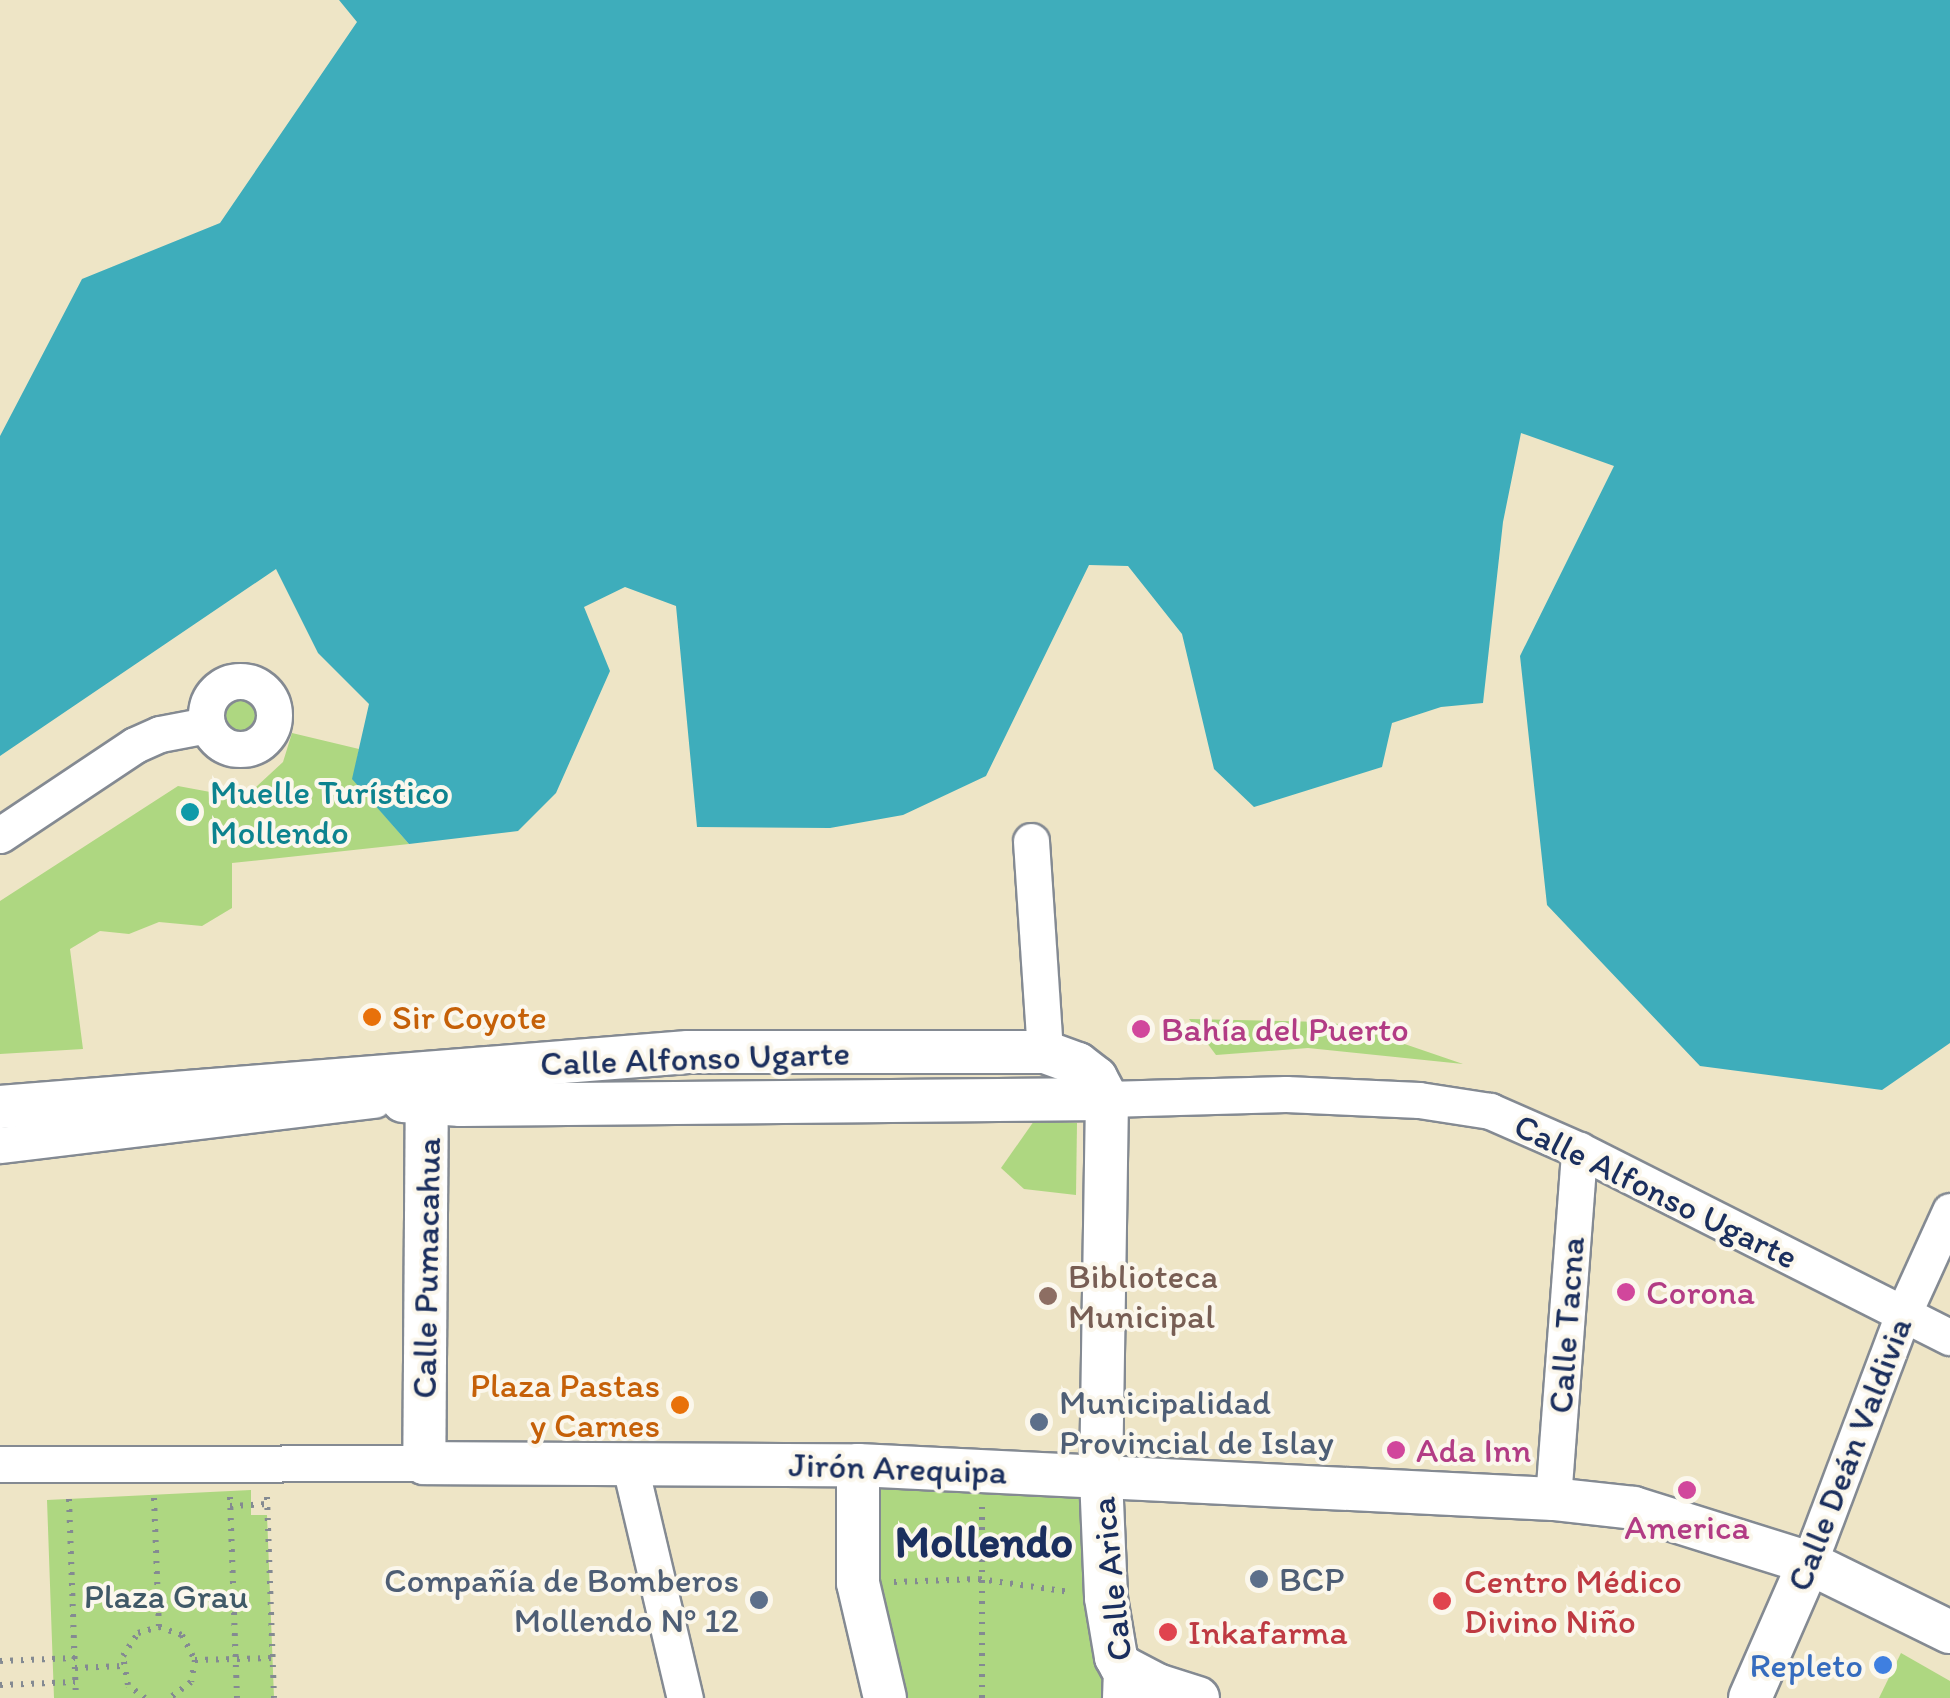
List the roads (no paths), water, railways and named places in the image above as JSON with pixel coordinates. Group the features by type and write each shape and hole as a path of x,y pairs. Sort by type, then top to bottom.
{"street":[{"path":"0,835 135,746 160,734 206,726"},
{"path":"1031,841 1045,1052"},
{"name":"Calle Alfonso Ugarte","path":"0,1145 374,1100 427,1087 688,1052 1045,1052 1087,1071 1107,1099"},
{"path":"0,1107 321,1080"},
{"name":"Calle Alfonso Ugarte","path":"321,1080 427,1087 1107,1099 1286,1094 1419,1100 1490,1111 1579,1150 1950,1337"},
{"name":"Calle Alfonso Ugarte","path":"321,1080 348,1094 374,1100"},
{"name":"Calle Pumacahua","path":"424,1463 427,1087"},
{"name":"Calle Arica","path":"1107,1099 1101,1477 1106,1598 1120,1682"},
{"name":"Calle Tacna","path":"1553,1499 1579,1150"},
{"name":"Calle Deán Valdivia","path":"1750,1698 1809,1563 1904,1312 1950,1211"},
{"name":"Jirón Arequipa","path":"0,1464 265,1460 858,1464 1553,1499 1634,1508 1809,1563 1948,1627"},
{"path":"628,1462 685,1698"},
{"path":"858,1464 858,1584 886,1698"},
{"path":"1120,1682 1157,1684 1198,1698"}],"water":[{"path":"339,0 1950,0 1950,1043 1882,1090 1700,1066 1547,905 1520,656 1614,466 1521,433 1503,522 1483,703 1441,707 1392,723 1382,767 1254,807 1214,769 1182,634 1128,566 1089,565 986,776 903,815 830,828 697,827 676,606 625,587 584,607 610,671 556,793 518,831 409,844 352,779 369,704 318,653 276,569 0,756 0,436 82,279 220,223 357,22"}],"place":[{"name":"Muelle Turístico Mollendo","path":"190,812"},
{"name":"Sir Coyote","path":"372,1017"},
{"name":"Bahía del Puerto","path":"1141,1029"},
{"name":"Corona","path":"1626,1292"},
{"name":"Biblioteca Municipal","path":"1048,1296"},
{"name":"Plaza Pastas y Carnes","path":"680,1405"},
{"name":"Municipalidad Provincial de Islay","path":"1039,1422"},
{"name":"Ada Inn","path":"1396,1450"},
{"name":"America","path":"1687,1490"},
{"name":"BCP","path":"1259,1579"},
{"name":"Compañía de Bomberos Mollendo Nº 12","path":"759,1600"},
{"name":"Centro Médico Divino Niño","path":"1442,1601"},
{"name":"Inkafarma","path":"1168,1632"},
{"name":"Repleto","path":"1883,1665"}],"district":[{"name":"Mollendo","path":"984,1542"}],"park label":[{"name":"Plaza Grau","path":"166,1596"}]}
